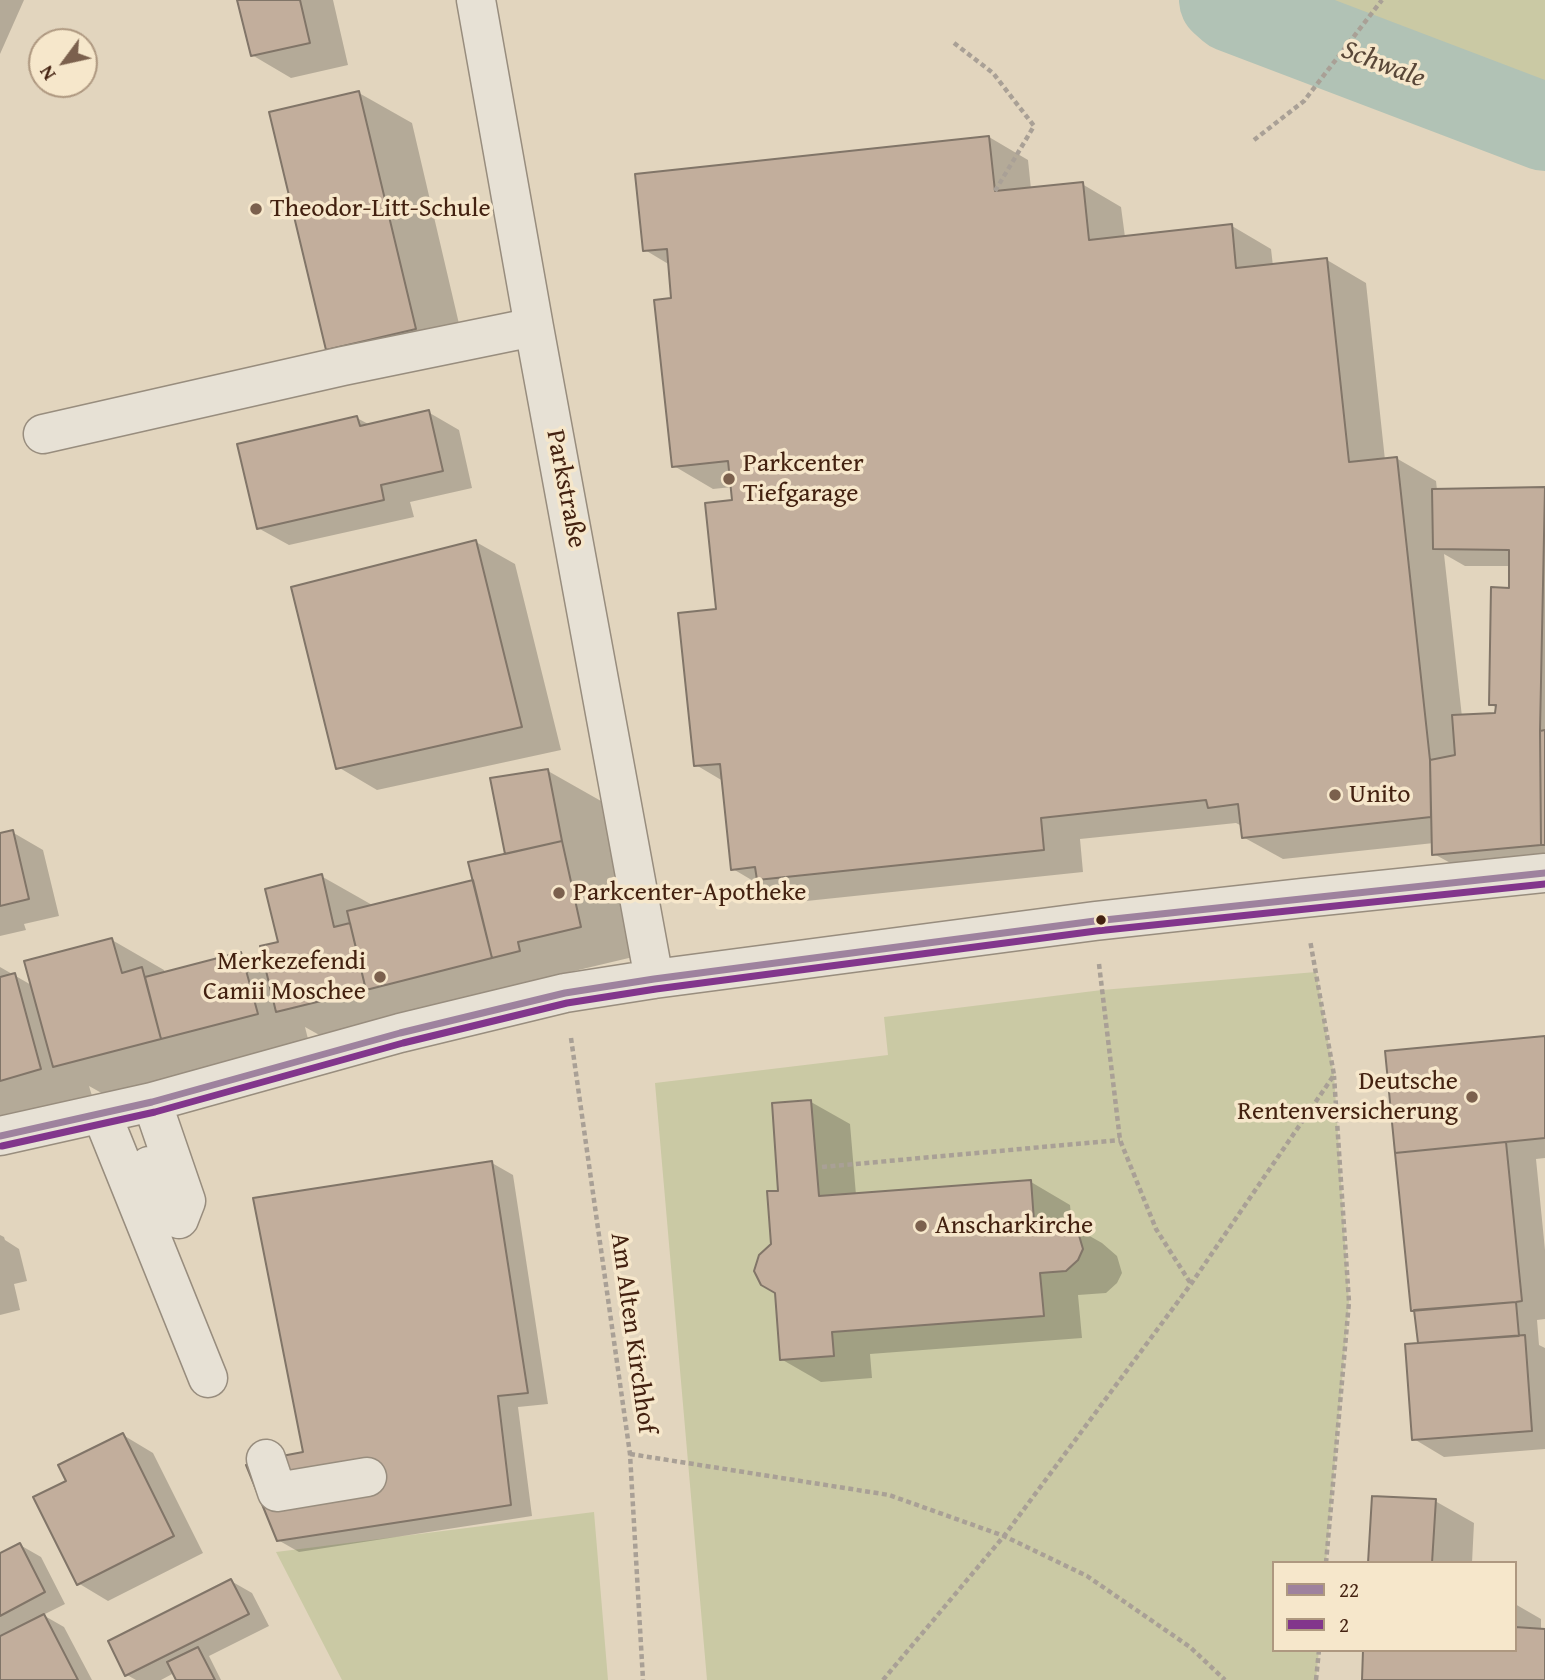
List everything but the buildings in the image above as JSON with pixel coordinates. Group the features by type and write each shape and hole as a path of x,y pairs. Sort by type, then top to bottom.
{"street":[{"name":"Parkstraße","path":"476,0 654,979"},
{"path":"43,434 343,366 534,327"},
{"path":"0,1136 127,1108 400,1033 565,993 1095,921 1545,873"},
{"path":"127,1108 208,1378"},
{"path":"266,1458 277,1492 367,1476"}],"path":[{"path":"1254,140 1304,101 1382,0"},
{"path":"954,43 993,73 1034,126 995,191"},
{"path":"1303,898 1334,1075 1349,1301 1326,1561"},
{"path":"1095,921 1120,1140 1156,1229 1191,1284"},
{"name":"Am Alten Kirchhof","path":"565,993 630,1454 643,1680"},
{"path":"883,1680 1004,1536 1191,1284 1334,1075"},
{"path":"822,1167 1120,1140"},
{"path":"630,1454 889,1494 1004,1536 1087,1576 1190,1647 1225,1680"},
{"path":"1316,1680 1319,1652"}],"green space":[{"path":"1288,0 1545,0 1545,112"},
{"path":"1316,972 1334,1075 1349,1302 1326,1561 1272,1561 1272,1652 1319,1652 1316,1680 707,1680 655,1083 888,1055 884,1017 1102,990"},
{"path":"594,1512 608,1680 342,1680 276,1552"}],"waterway":[{"name":"Schwale","path":"1223,0 1232,8 1545,127"}],"transit line":[{"name":"22","path":"0,1136 152,1102 400,1033 565,993 1095,921 1545,873"},
{"name":"2","path":"2,1146 155,1112 403,1043 567,1003 1096,931 1545,884"}],"place":[{"name":"Theodor-Litt-Schule","path":"256,209"},
{"name":"Parkcenter Tiefgarage","path":"729,479"},
{"name":"Unito","path":"1335,795"},
{"name":"Parkcenter-Apotheke","path":"559,893"},
{"name":"Merkezefendi Camii Moschee","path":"380,977"},
{"name":"Deutsche Rentenversicherung","path":"1472,1097"},
{"name":"Anscharkirche","path":"921,1226"}]}
